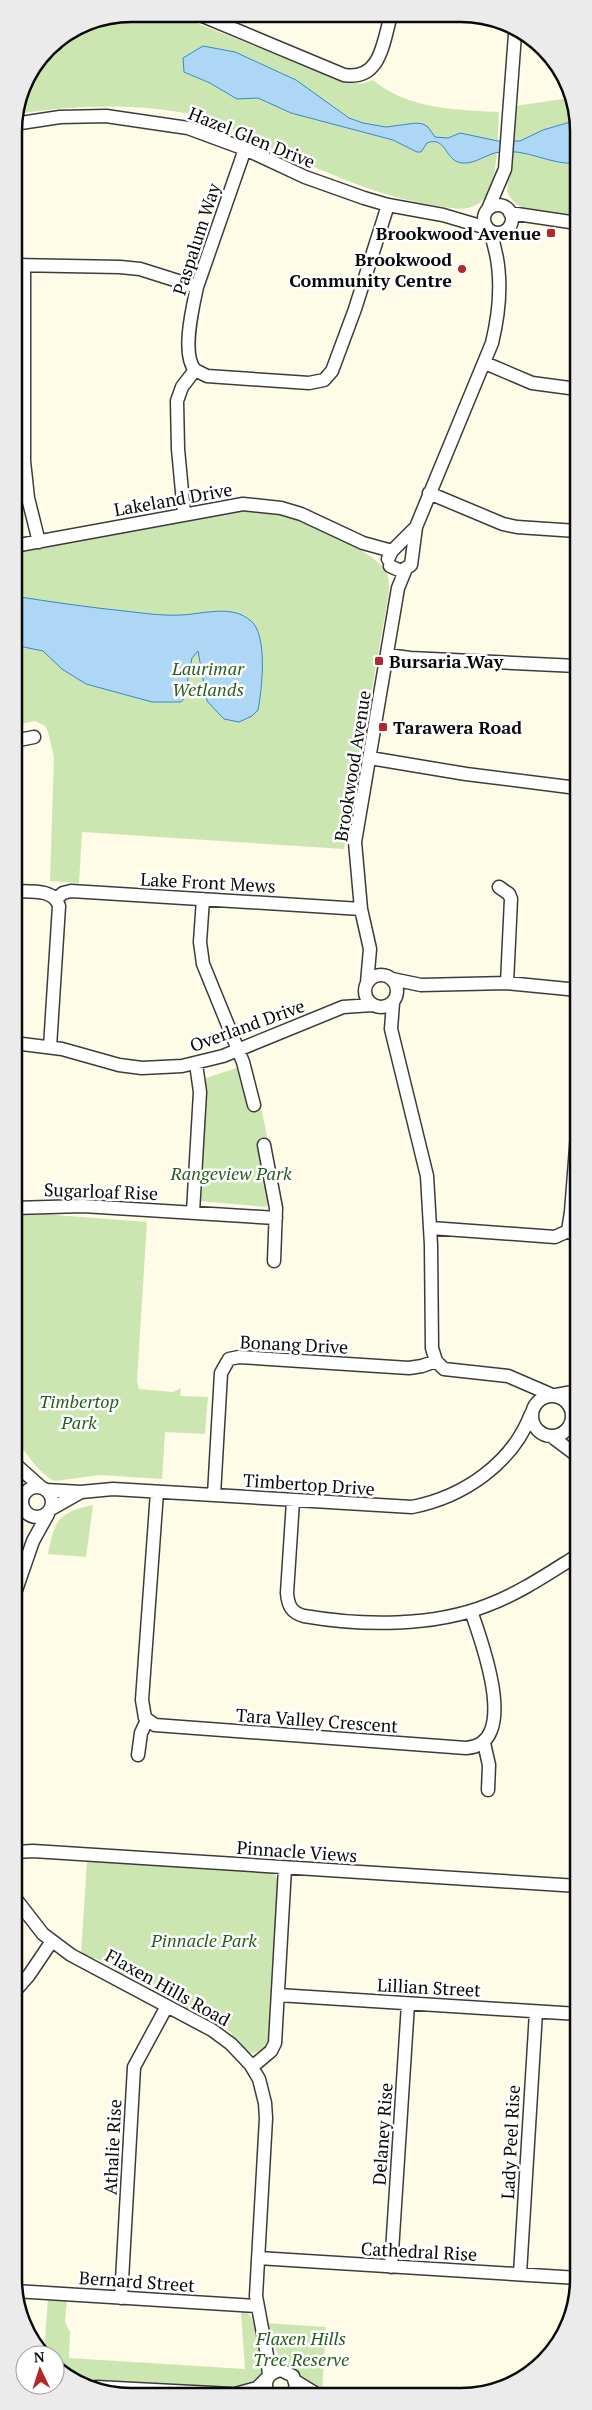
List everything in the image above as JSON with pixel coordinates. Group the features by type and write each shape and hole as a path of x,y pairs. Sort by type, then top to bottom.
{"street":[{"path":"219,23 344,75 354,76 364,74 375,64 389,22"},
{"path":"391,557 397,571 405,571 411,565 416,527 484,364 495,330 498,260 512,221 504,198 503,179 507,152 515,37"},
{"name":"Hazel Glen Drive","path":"23,123 83,115 133,118 188,128 305,177 388,205 443,215 488,229"},
{"name":"Paspalum Way","path":"195,370 190,361 189,340 192,309 197,287 244,150"},
{"path":"498,260 484,221 503,179"},
{"path":"184,513 178,449 177,401 182,387 195,370 208,376 309,383 324,380 337,358 355,309 388,205"},
{"path":"488,210 497,206 510,212 545,220 570,222"},
{"name":"Hazel Glen Drive","path":"443,215 478,214 488,210"},
{"path":"488,229 496,233 523,223 545,220"},
{"path":"23,265 140,269 197,287"},
{"path":"484,364 532,383 570,388"},
{"path":"23,416 24,461 28,498 38,542"},
{"path":"429,494 503,524 517,527 570,531"},
{"name":"Lakeland Drive","path":"23,545 184,513 243,504 281,508 301,514 391,557"},
{"path":"391,557 416,527"},
{"path":"391,557 406,549 412,557"},
{"name":"Brookwood Avenue","path":"391,557 398,588"},
{"name":"Brookwood Avenue","path":"366,984 370,949 361,909 355,842 398,588 405,571"},
{"path":"388,655 570,666"},
{"path":"23,740 34,737"},
{"path":"370,758 466,774 570,787"},
{"path":"498,887 509,894 511,899 507,983"},
{"name":"Lake Front Mews","path":"56,899 63,893 71,891 361,909"},
{"path":"23,892 48,894 56,899 59,910 50,1047"},
{"path":"203,899 200,942 203,964 238,1050 254,1105"},
{"name":"Brookwood Avenue","path":"370,949 390,978"},
{"path":"569,1405 561,1397 538,1391 519,1380 498,1374 444,1369 436,1361 432,1334 431,1228 427,1176 391,1029 366,996 366,984 374,976 421,986 507,983 570,989"},
{"path":"390,978 397,988 391,1029"},
{"name":"Overland Drive","path":"343,1007 366,984"},
{"path":"375,1006 388,1006 395,1000 421,986"},
{"name":"Overland Drive","path":"23,1044 50,1047 99,1061 142,1068 196,1064 238,1050 343,1007 375,1006"},
{"path":"193,1212 199,1099 196,1064"},
{"path":"264,1145 276,1218 274,1261"},
{"name":"Sugarloaf Rise","path":"22,1208 68,1206 276,1218"},
{"path":"431,1228 555,1238 569,1235"},
{"name":"Bonang Drive","path":"214,1495 222,1373 229,1359 239,1357 409,1368 436,1361"},
{"path":"519,1380 532,1411 535,1427 569,1451"},
{"path":"532,1411 540,1398 569,1392"},
{"name":"Timbertop Drive","path":"44,1489 81,1492 113,1489 412,1507 436,1502 457,1493 478,1480 514,1445 526,1427 532,1411"},
{"path":"548,1436 564,1432 569,1424"},
{"name":"Timbertop Drive","path":"514,1445 548,1436"},
{"path":"22,1470 52,1497 49,1511 33,1541 22,1568"},
{"path":"23,1494 34,1487 44,1489"},
{"path":"22,1488 22,1502"},
{"name":"Timbertop Drive","path":"49,1511 81,1492"},
{"path":"138,1756 141,1733 147,1720 143,1714 142,1700 157,1492"},
{"path":"293,1501 287,1594 290,1607 294,1612 314,1618 406,1622 440,1619 471,1611 508,1597 569,1560"},
{"path":"22,1507 28,1514 33,1541"},
{"path":"28,1514 40,1517 49,1511"},
{"path":"471,1611 494,1686 491,1730 484,1743 489,1760 488,1790"},
{"name":"Tara Valley Crescent","path":"147,1720 161,1726 404,1744 466,1748 484,1743"},
{"name":"Pinnacle Views","path":"22,1852 569,1885"},
{"path":"252,2067 269,2053 274,2046 286,1868"},
{"name":"Flaxen Hills Road","path":"22,1909 30,1920 55,1944 225,2038 252,2067 263,2092 266,2118 257,2306 265,2339 268,2376 267,2388"},
{"path":"22,1983 29,1975 41,1967 55,1944"},
{"name":"Lillian Street","path":"278,1995 569,2014"},
{"name":"Delaney Rise","path":"391,2267 408,2004"},
{"name":"Athalie Rise","path":"120,2298 134,2067 167,2006"},
{"name":"Lady Peel Rise","path":"520,2274 536,2012"},
{"name":"Cathedral Rise","path":"258,2258 569,2277"},
{"name":"Bernard Street","path":"23,2292 257,2306"},
{"name":"Flaxen Hills Road","path":"265,2339 286,2371 295,2381 306,2388"},
{"path":"257,2388 276,2370 286,2371"},
{"path":"293,2388 295,2381"}],"green space":[{"path":"125,23 196,23 346,82 362,84 373,80 386,90 416,102 449,109 499,112 496,162 494,176 485,198 478,204 468,208 454,208 415,202 369,189 303,162 220,124 189,114 138,107 57,109 24,113 31,90 45,65 77,37 97,28"},
{"path":"564,99 570,132 570,218 527,210 512,199 507,191 515,106"},
{"name":"Laurimar Wetlands","path":"239,510 285,515 337,537 376,560 388,575 389,592 344,849 82,832 79,883 50,881 54,757 45,726 35,721 23,725 23,550"},
{"name":"Rangeview Park","path":"240,1067 250,1107 261,1107 268,1141 257,1144 270,1202 266,1207 199,1201 206,1078"},
{"name":"Timbertop Park","path":"29,1213 147,1222 137,1381 139,1389 173,1392 181,1388 180,1396 208,1397 205,1434 165,1432 162,1479 100,1475 55,1481 38,1468 22,1448 22,1214"},
{"path":"93,1505 86,1557 48,1554 53,1533 60,1520 72,1511"},
{"name":"Pinnacle Park","path":"87,1861 268,1872 275,1875 279,1883 270,2038 263,2051 250,2053 233,2038 231,2032 190,2010 184,2010 154,1994 152,1988 126,1974 121,1975 114,1968 95,1958 90,1959 81,1954"},
{"path":"48,2298 67,2299 65,2322 70,2332 69,2358 245,2369 241,2310 247,2313 256,2327 265,2372 248,2388 186,2388 101,2383 77,2373 65,2365 65,2345 45,2345"},
{"name":"Flaxen Hills Tree Reserve","path":"265,2323 326,2327 322,2388 313,2388 301,2381 285,2365"}],"water":[{"path":"203,46 235,52 296,80 349,118 363,123 386,127 416,123 423,124 428,127 435,137 448,138 460,133 498,141 520,141 543,130 569,122 570,163 510,151 495,153 473,162 463,163 457,162 439,143 434,142 427,143 421,152 417,152 393,140 291,113 258,98 237,99 210,83 184,72 183,58"},
{"path":"23,597 152,614 181,615 217,611 235,613 251,621 260,638 262,676 258,710 252,716 239,722 224,719 207,701 198,651 192,658 184,699 181,702 152,702 86,684 62,669 43,651 23,647"}],"place":[{"name":"Brookwood Avenue","path":"551,233"},
{"name":"Brookwood Community Centre","path":"462,269"},
{"name":"Bursaria Way","path":"379,661"},
{"name":"Tarawera Road","path":"383,727"}]}
